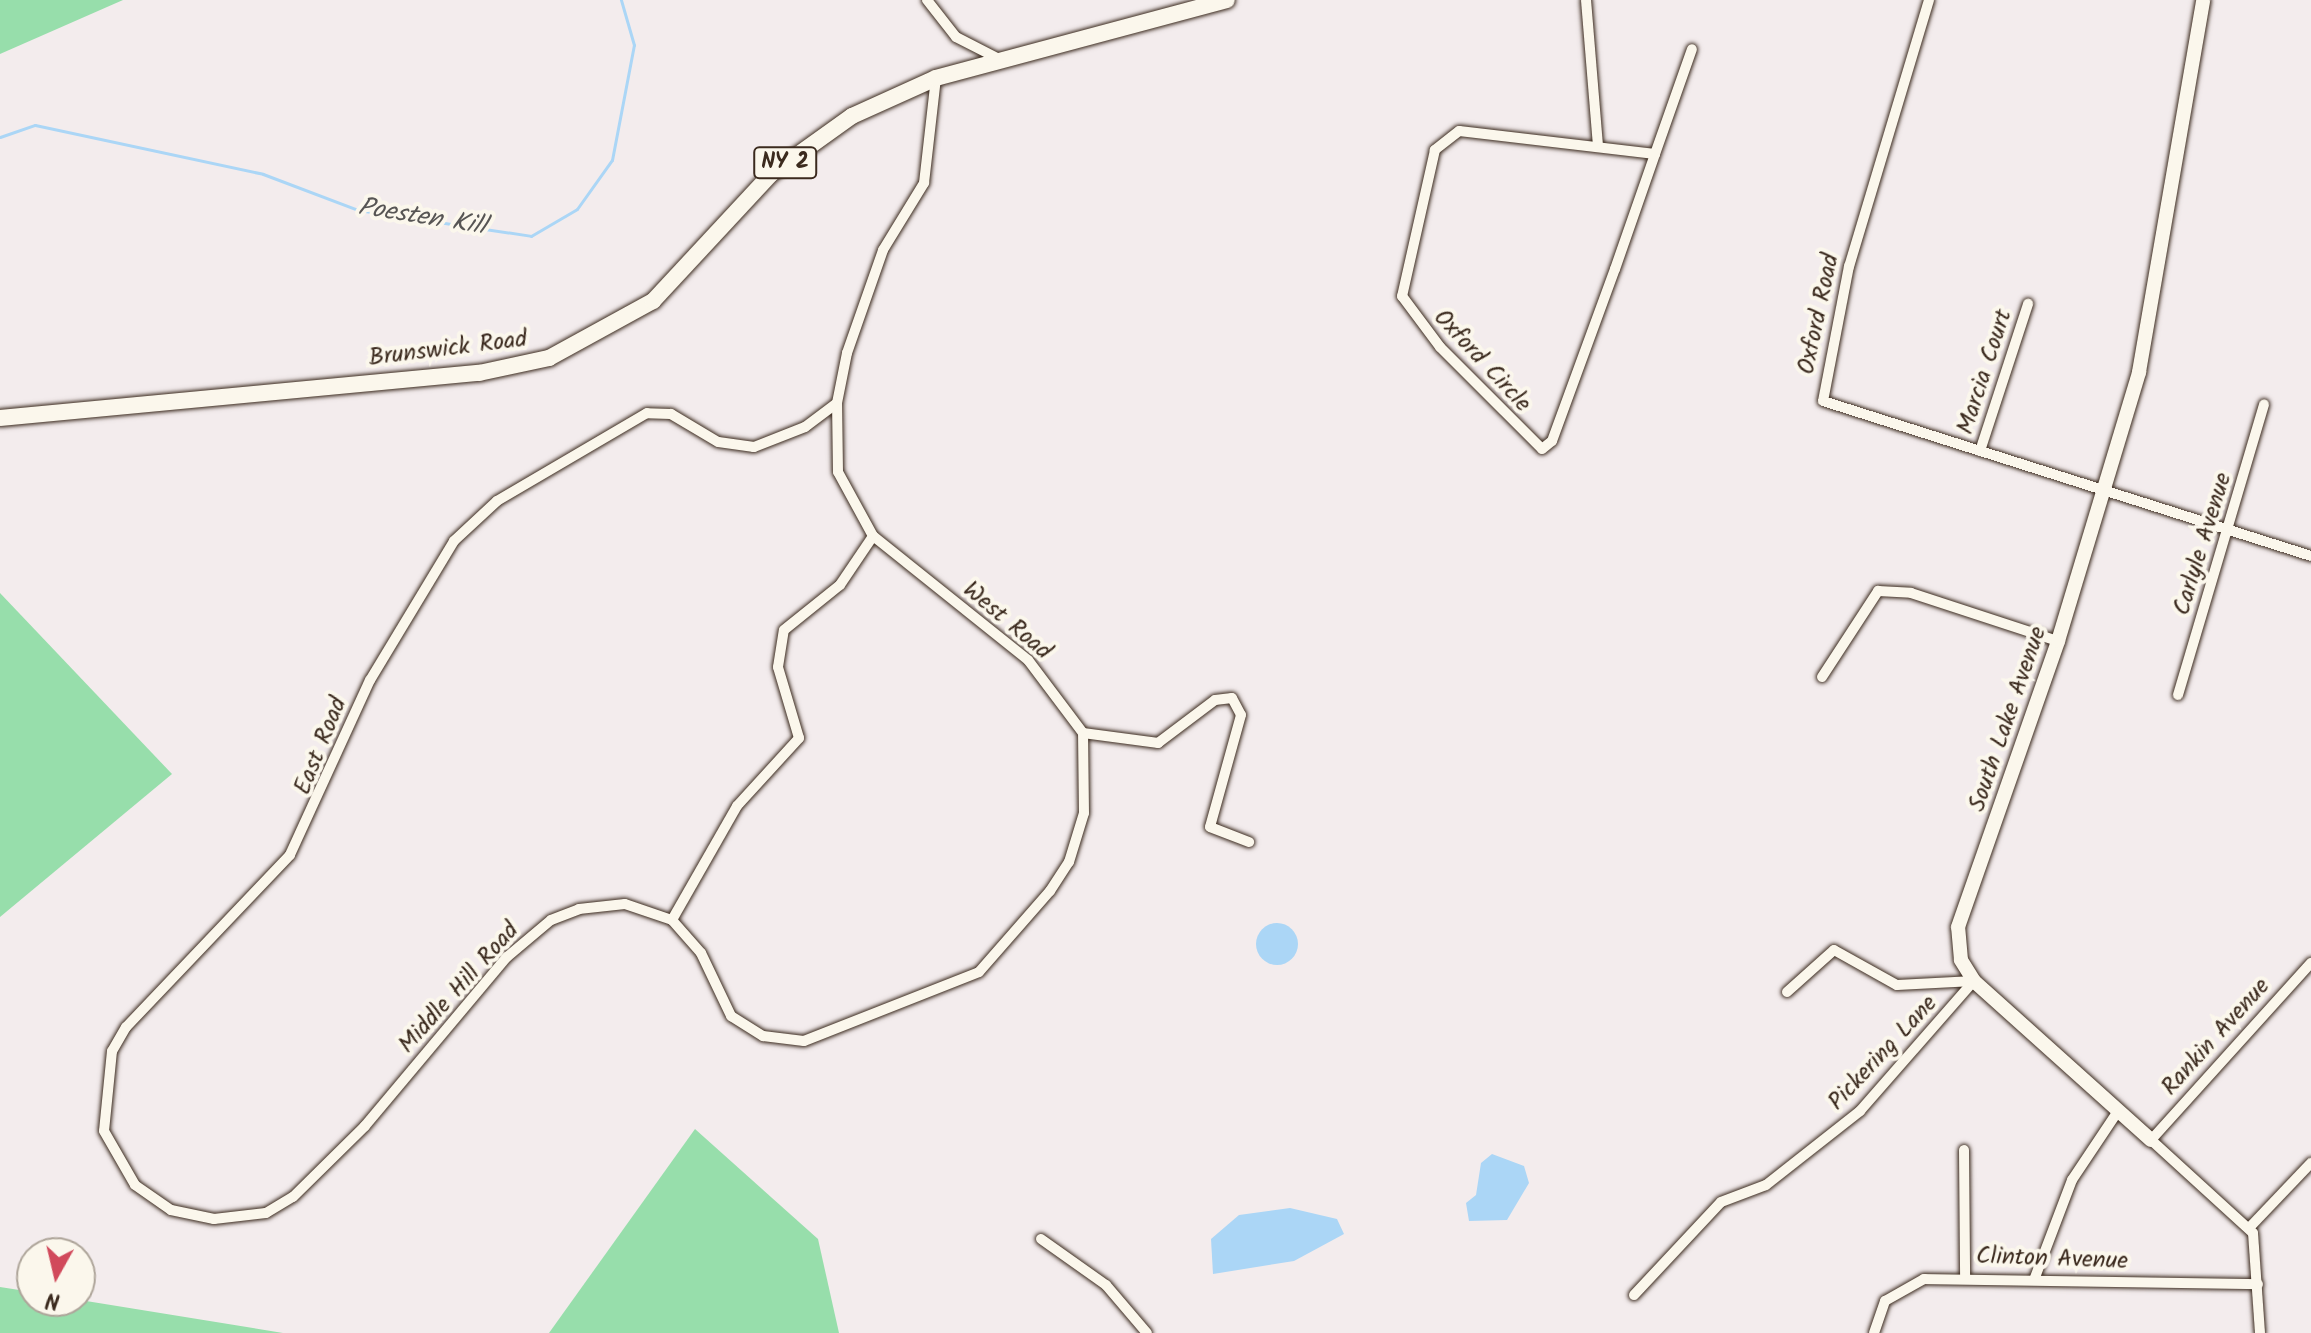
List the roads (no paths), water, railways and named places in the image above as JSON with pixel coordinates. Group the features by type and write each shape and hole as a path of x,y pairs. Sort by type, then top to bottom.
{"main road":[{"name":"Brunswick Road","path":"0,418 479,373 549,358 653,301 738,207 810,143 936,78 1203,3 1227,0"}],"street":[{"path":"927,0 956,37 1003,61"},
{"path":"1586,0 1598,145"},
{"name":"Oxford Road","path":"1929,0 1849,266 1822,396 1980,451 2311,556"},
{"name":"South Lake Avenue","path":"2203,0 2139,372 2058,641 1963,903 1958,946 1974,981 2249,1228"},
{"name":"Oxford Circle","path":"1655,154 1459,131 1443,137 1402,278 1411,313 1542,449 1552,441 1655,154 1692,49"},
{"name":"West Road","path":"936,78 924,183 868,284 837,403 838,472 873,536 1028,660 1083,733"},
{"name":"Marcia Court","path":"1980,451 2028,304"},
{"name":"East Road","path":"285,1202 266,1213 214,1219 149,1197 108,1143 106,1073 126,1027 256,895 304,835 370,680 454,541 497,501 647,413 671,414 718,442 754,447 805,427 837,403"},
{"name":"Carlyle Avenue","path":"2178,695 2264,404"},
{"path":"873,536 840,585 784,630 778,667 799,738 737,806 672,920 701,953 724,1009 773,1038 831,1034 886,1005 961,981 995,958 1069,862 1084,813 1083,733 1158,743 1215,700 1232,698 1241,715 1210,827 1249,842"},
{"path":"1822,677 1878,591 1911,593 2058,641"},
{"name":"Middle Hill Road","path":"285,1202 365,1126 507,957 551,920 625,904 672,920"},
{"path":"1787,992 1834,950 1897,985 1974,981"},
{"name":"Rankin Avenue","path":"2151,1140 2311,963"},
{"name":"Pickering Lane","path":"1634,1295 1721,1202 1766,1185 1860,1111 1974,981"},
{"path":"2034,1280 2072,1180 2118,1111"},
{"path":"1964,1150 1965,1276"},
{"path":"2260,1333 2258,1284 2249,1228 2311,1163"},
{"path":"1041,1239 1106,1285 1147,1333"},
{"name":"Clinton Avenue","path":"1874,1333 1892,1293 1912,1282 1965,1276 2258,1284"}],"water":[{"path":"1277,923 1292,929 1298,944 1292,959 1277,965 1262,959 1256,944 1262,929"},
{"path":"1492,1154 1524,1166 1529,1183 1507,1220 1469,1221 1466,1203 1476,1195 1481,1163"},
{"path":"1290,1208 1337,1219 1344,1234 1294,1261 1213,1274 1211,1239 1239,1215"}],"waterway":[{"name":"Poesten Kill","path":"0,137 35,125 263,174 358,210 531,236 577,209 612,160 634,45 621,0"}]}
